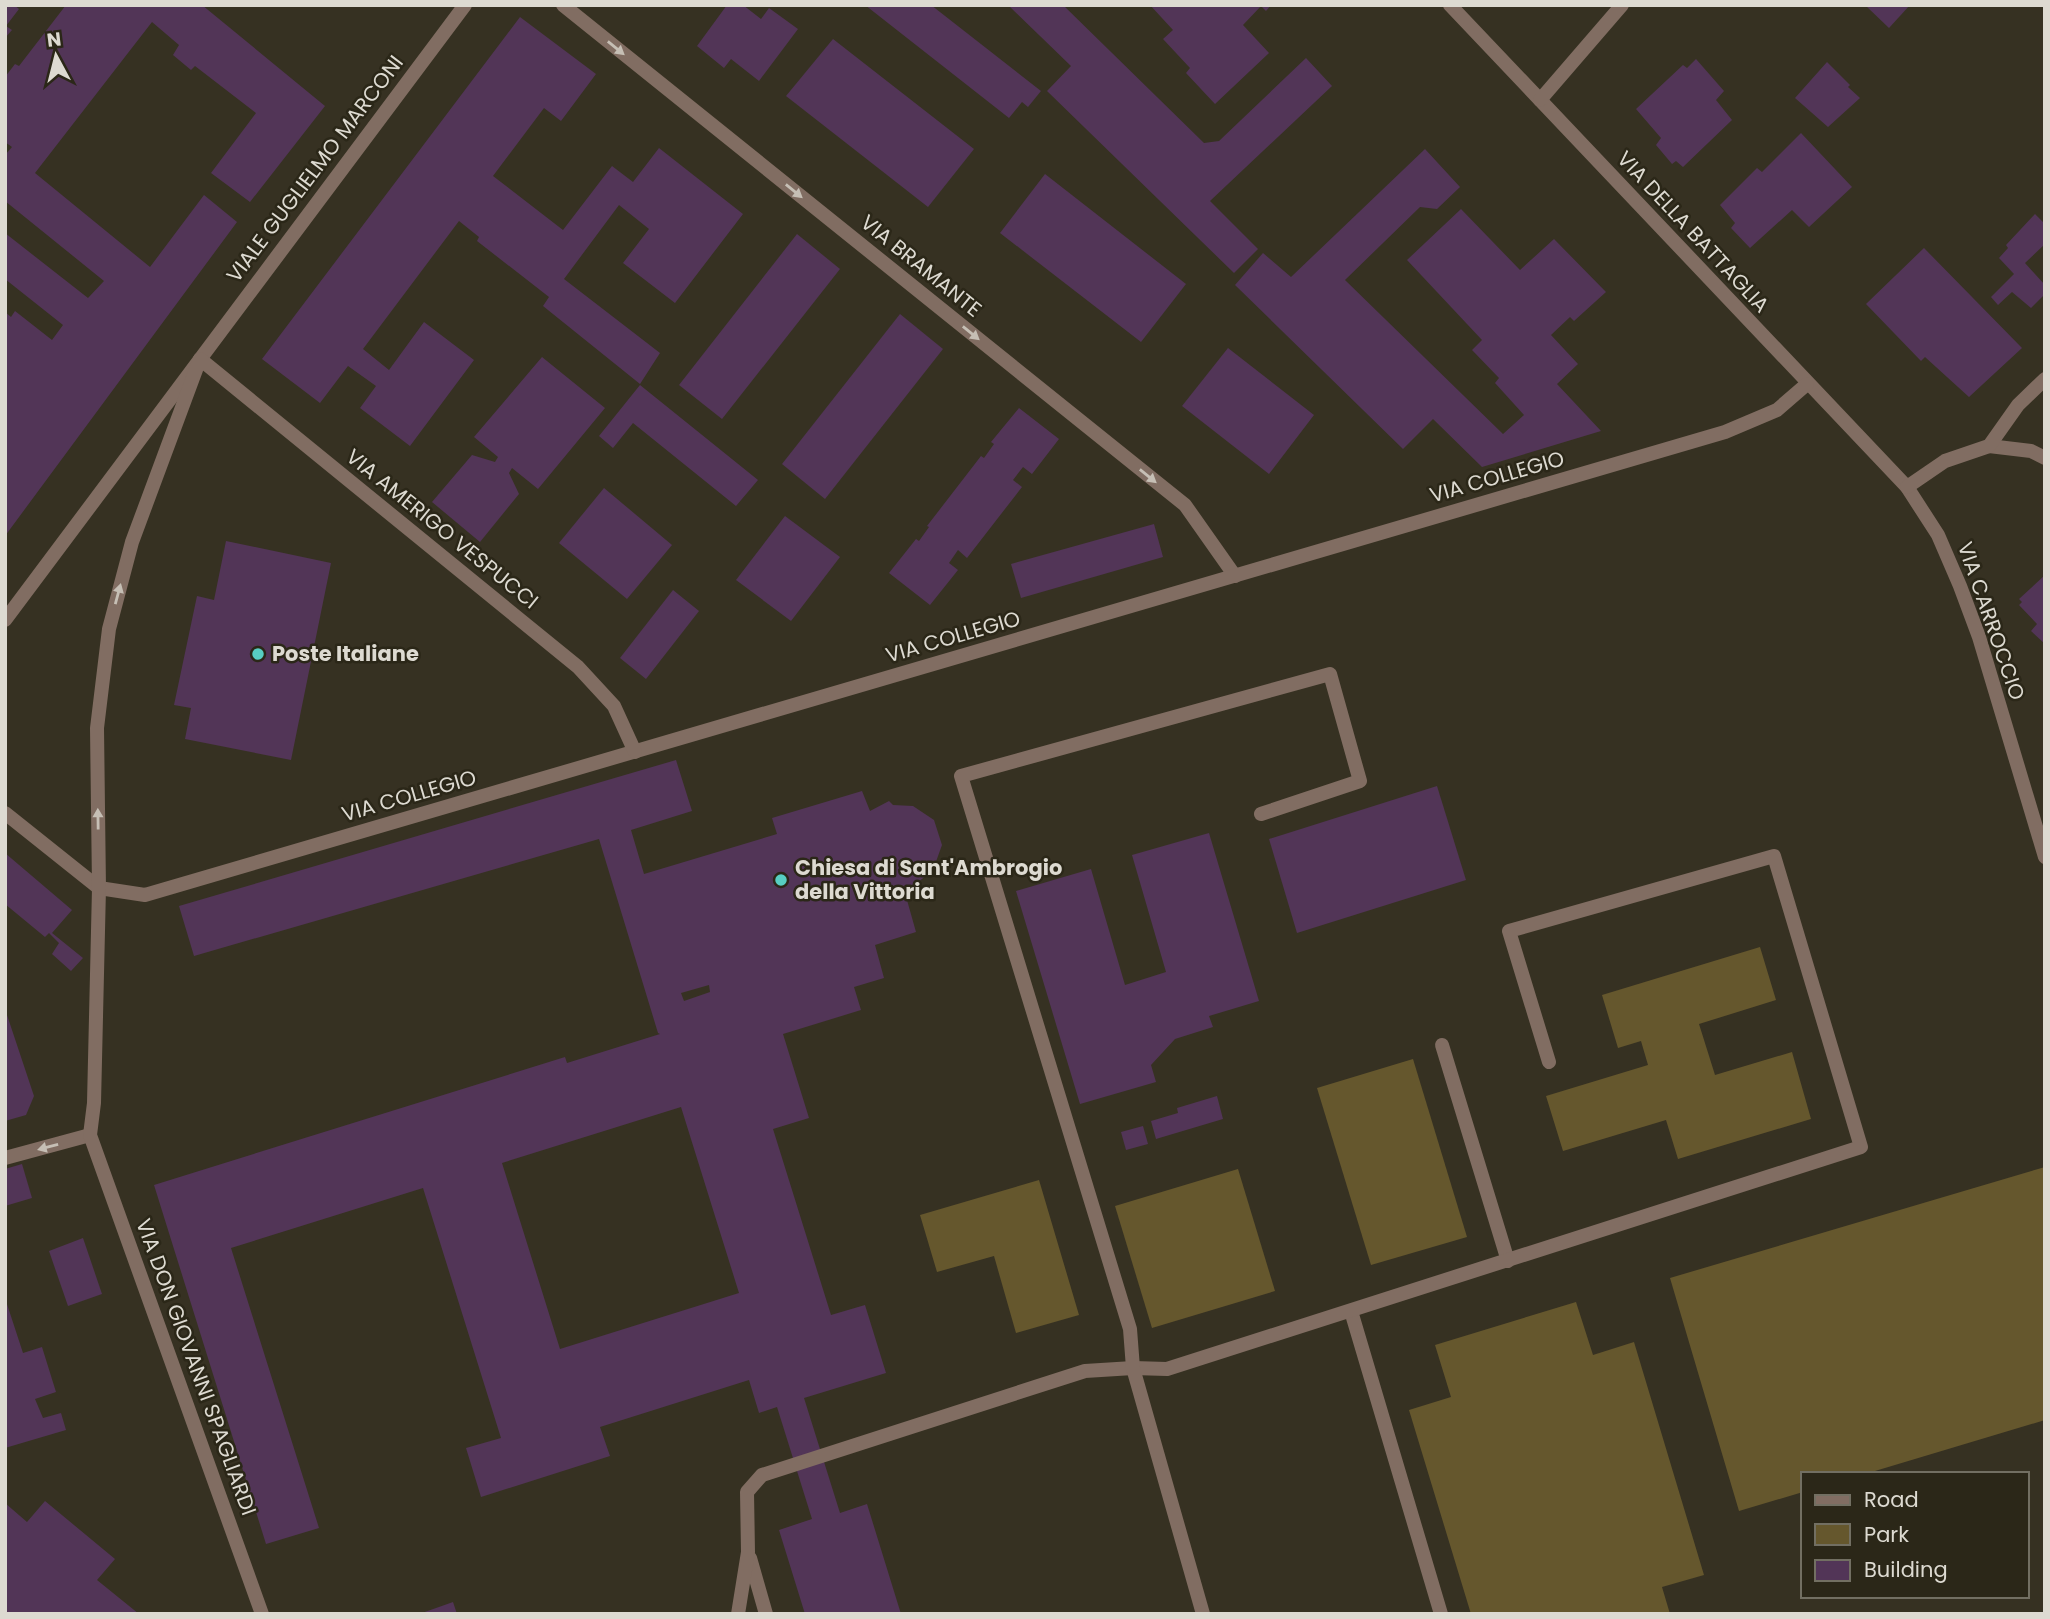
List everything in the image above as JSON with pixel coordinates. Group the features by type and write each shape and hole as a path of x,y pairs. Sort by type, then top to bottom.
{"street":[{"name":"VIALE GUGLIELMO MARCONI","path":"5,620 465,5"},
{"name":"VIA BRAMANTE","path":"563,5 1185,505 1235,576"},
{"name":"VIA DELLA BATTAGLIA","path":"1450,5 1907,487"},
{"path":"1540,100 1622,5"},
{"name":"VIALE GUGLIELMO MARCONI","path":"99,888 97,728 109,629 132,542 200,359"},
{"name":"VIA AMERIGO VESPUCCI","path":"200,359 578,667 614,706 635,752"},
{"path":"1989,446 2018,405 2045,379"},
{"name":"VIA COLLEGIO","path":"99,888 145,895 1725,432 1777,410 1807,384"},
{"path":"1907,487 1945,461 1989,446 2031,451 2045,458"},
{"name":"VIA CARROCCIO","path":"1907,487 1938,535 1960,586 1979,637 2045,857"},
{"path":"1203,1614 1133,1368 1130,1329 961,776 1330,674 1360,781 1261,814"},
{"path":"5,813 99,888"},
{"path":"738,1614 748,1552 747,1492 762,1475 1085,1371 1133,1368 1167,1370 1861,1147 1774,856 1509,931 1549,1062"},
{"name":"VIA DON GIOVANNI SPAGLIARDI","path":"99,888 94,1103 90,1135 262,1614"},
{"path":"1442,1045 1508,1261"},
{"path":"5,1158 90,1135"},
{"path":"1351,1311 1441,1614"},
{"path":"748,1552 766,1614"}],"green space":[{"path":"1760,947 1776,1000 1699,1024 1715,1075 1792,1052 1811,1119 1678,1159 1666,1120 1563,1151 1546,1096 1648,1065 1641,1041 1618,1048 1602,995"},
{"path":"1413,1059 1467,1237 1371,1265 1317,1088"},
{"path":"2045,1167 2045,1420 1872,1472 1801,1472 1801,1493 1739,1511 1670,1278"},
{"path":"1238,1169 1275,1291 1152,1328 1115,1206"},
{"path":"1039,1180 1079,1315 1016,1333 994,1256 937,1272 920,1215"},
{"path":"1576,1302 1593,1355 1634,1342 1704,1575 1662,1587 1670,1614 1471,1614 1409,1410 1451,1397 1435,1345"}],"building":[{"path":"5,5 14,5 19,9 6,26 12,30 5,38"},
{"path":"66,5 202,5 325,106 250,202 211,173 256,113 195,66 191,70 173,55 179,45 152,22 35,173 150,267 204,195 237,222 5,536 5,312 11,317 15,311 52,340 63,325 5,279 5,233 88,298 104,281 5,201 5,155 12,147 5,142 5,77 15,64 19,66"},
{"path":"727,5 743,5 761,19 769,8 798,29 759,81 731,59 724,68 697,46"},
{"path":"865,5 931,5 1041,91 1028,107 1022,102 1009,118"},
{"path":"1008,5 1063,5 1204,143 1219,141 1306,58 1332,86 1210,201 1258,249 1234,273 1047,91 1071,66"},
{"path":"1150,5 1271,5 1266,11 1261,6 1243,25 1269,53 1215,104 1186,73 1190,68 1163,39 1173,30"},
{"path":"1865,5 1910,5 1889,28"},
{"path":"520,17 596,74 561,121 544,108 493,176 563,230 612,166 633,182 659,148 743,214 675,303 623,263 649,229 619,205 564,279 660,353 640,384 543,306 549,297 477,241 479,237 459,221 363,349 389,370 424,322 474,360 410,446 360,408 376,386 348,366 320,403 262,359"},
{"path":"833,39 974,149 928,207 786,96"},
{"path":"1696,59 1724,91 1716,100 1732,120 1683,167 1676,161 1672,164 1656,145 1661,138 1636,109 1683,65 1687,68"},
{"path":"1827,62 1860,98 1828,127 1795,98"},
{"path":"1801,133 1852,187 1809,227 1792,210 1750,248 1731,228 1735,223 1720,205 1757,168 1762,172"},
{"path":"1425,149 1460,187 1437,209 1420,207 1345,280 1503,434 1524,415 1495,383 1499,378 1472,350 1482,340 1407,260 1461,209 1520,270 1554,239 1606,292 1574,321 1570,317 1551,335 1578,364 1557,384 1601,431 1482,467 1433,419 1403,449 1235,285 1263,253 1291,277"},
{"path":"1045,174 1186,284 1141,342 1000,233"},
{"path":"2035,214 2045,224 2045,244 2025,263 2045,285 2045,294 2031,308 2012,292 1998,305 1991,297 2014,274 1999,258 2008,248 2006,245"},
{"path":"797,234 840,269 722,419 679,385"},
{"path":"1924,248 2022,348 1969,397 1925,357 1921,361 1866,304"},
{"path":"900,314 943,349 825,499 782,464"},
{"path":"1228,348 1314,415 1269,474 1182,406"},
{"path":"542,357 605,408 538,489 512,468 509,473 519,494 480,542 432,502 472,455 495,462 498,457 474,437"},
{"path":"640,385 758,480 736,506 633,423 613,448 599,436"},
{"path":"1019,408 1059,439 1032,474 1023,467 1013,480 1022,487 967,558 958,550 949,563 958,570 930,605 889,573 916,539 919,541 929,527 927,526 981,456 984,458 994,444 991,442"},
{"path":"604,488 672,545 627,599 559,543"},
{"path":"785,516 840,557 791,621 736,580"},
{"path":"1154,524 1163,557 1021,598 1011,564"},
{"name":"Poste Italiane","path":"226,541 331,563 291,760 185,739 191,708 174,705 197,596 214,600"},
{"path":"2045,575 2045,644 2031,631 2037,624 2019,605 2022,602 2019,599"},
{"path":"673,590 699,611 646,679 620,658"},
{"path":"676,760 692,811 631,830 644,874 777,834 772,818 862,791 870,811 889,801 893,805 913,806 934,820 942,845 933,870 917,883 918,887 905,893 916,932 875,945 884,978 854,987 861,1010 783,1034 809,1118 773,1129 831,1315 865,1305 886,1373 804,1398 840,1513 867,1504 901,1614 805,1614 779,1530 812,1519 777,1407 759,1413 749,1380 600,1427 610,1456 481,1497 466,1448 501,1438 423,1188 231,1248 319,1528 266,1544 154,1185 565,1057 567,1063 660,1034 599,839 194,956 179,906","holes":["709,985 710,992 684,1001 681,993","681,1107 739,1293 560,1349 502,1163"]},
{"path":"1437,786 1466,880 1297,933 1269,839"},
{"path":"1209,833 1259,1001 1209,1016 1213,1027 1175,1039 1151,1065 1156,1082 1080,1104 1016,891 1091,869 1125,985 1166,972 1132,855"},
{"path":"5,853 72,910 52,933 83,958 71,971 52,954 59,943 49,933 45,937 5,904"},
{"path":"5,1009 34,1096 26,1115 5,1121"},
{"path":"1217,1096 1223,1119 1156,1139 1151,1121 1178,1113 1177,1108"},
{"path":"1143,1126 1148,1144 1126,1150 1121,1132"},
{"path":"22,1164 32,1198 5,1206 5,1169"},
{"path":"83,1238 102,1294 68,1306 49,1251"},
{"path":"5,1298 23,1353 42,1347 56,1392 35,1399 43,1418 61,1413 66,1430 5,1448"},
{"path":"45,1501 115,1559 97,1580 139,1614 5,1614 5,1503 27,1522"},
{"path":"453,1602 457,1614 422,1614 422,1613"}],"place":[{"name":"Poste Italiane","path":"258,654"},
{"name":"Chiesa di Sant'Ambrogio della Vittoria","path":"781,880"}]}
